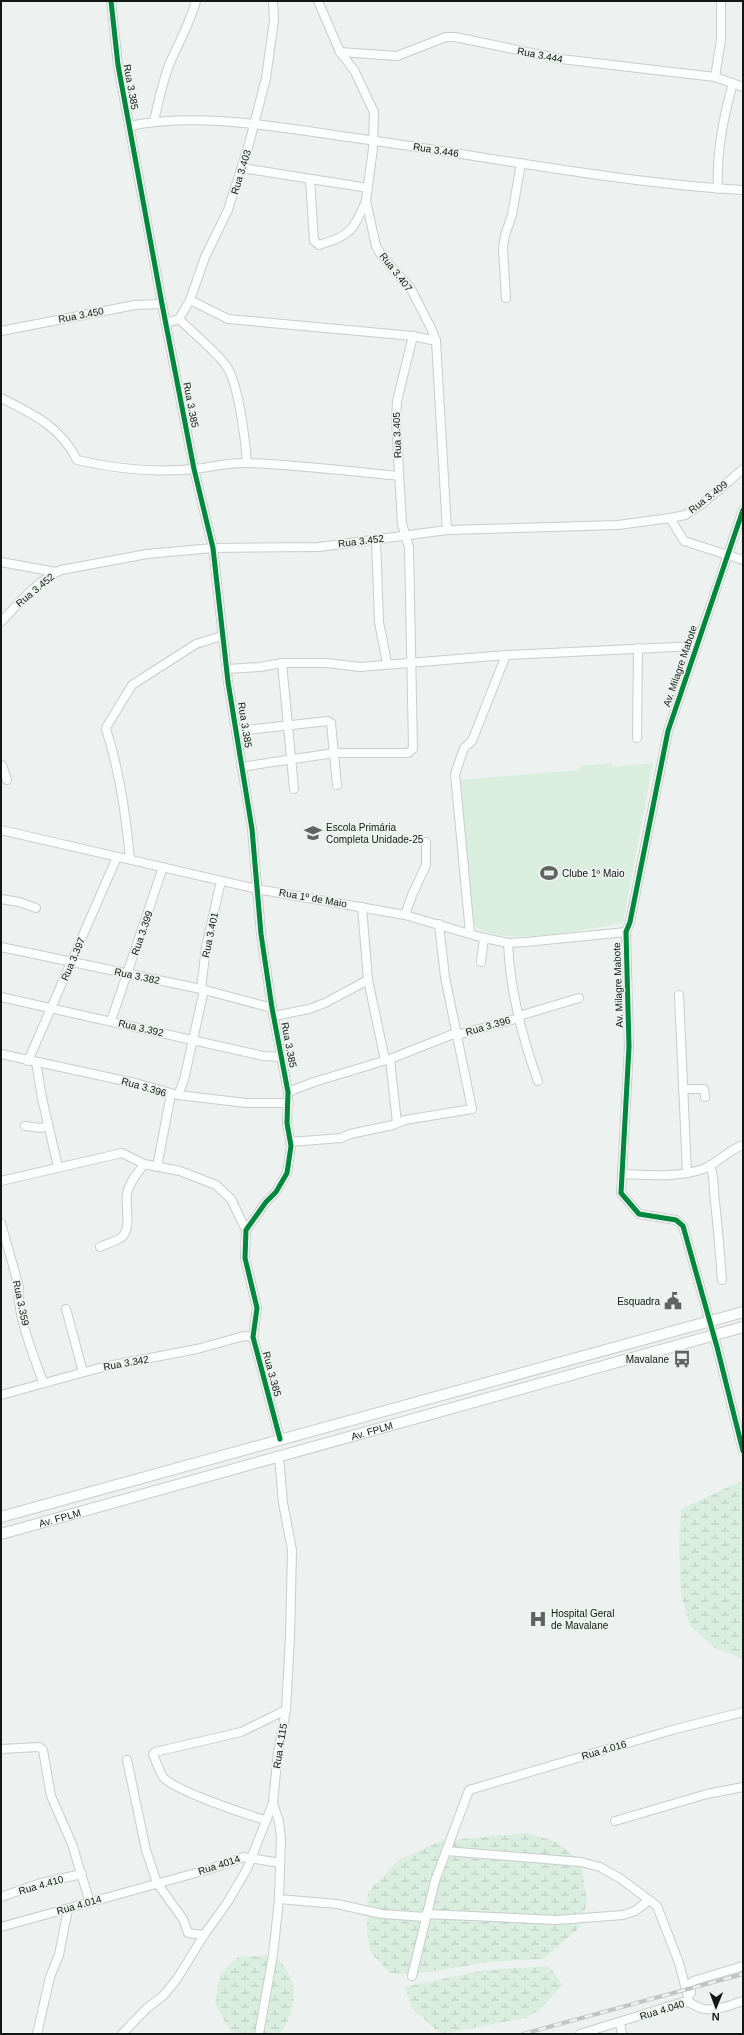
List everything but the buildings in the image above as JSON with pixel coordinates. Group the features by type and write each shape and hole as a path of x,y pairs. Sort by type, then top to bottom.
{"main road":[{"name":"Av. FPLM","path":"1,1517 743,1312"},
{"name":"Av. FPLM","path":"1,1534 743,1327"},
{"path":"225,1455 230,1470"}],"street":[{"name":"Rua 3.385","path":"111,1 118,65 162,304 194,469 213,548 222,636 238,731 241,767 252,829 261,934 273,1012 288,1092 289,1102 287,1123 290,1142 290,1158 284,1181 246,1230 246,1258 257,1308 252,1337 280,1439"},
{"path":"154,121 161,91 172,59 186,32 196,1"},
{"name":"Rua 3.403","path":"179,319 190,300 199,269 228,210 242,168 255,124 266,78 274,20 273,1"},
{"name":"Rua 3.407","path":"318,1 340,52 354,70 376,118 366,201 376,246 381,256 411,289 436,341 447,530"},
{"path":"714,77 720,40 721,1"},
{"name":"Rua 3.444","path":"340,52 397,56 446,37 455,37 561,59 714,77 743,87"},
{"path":"718,189 720,143 725,112 733,83"},
{"name":"Rua 3.446","path":"129,126 154,121 255,124 649,181 718,189 743,190"},
{"path":"506,298 503,248 505,235 512,216 521,163"},
{"path":"242,168 368,188"},
{"path":"310,179 312,219 316,244 319,245 338,239 352,230 366,201"},
{"path":"190,300 228,319 412,336 436,341"},
{"name":"Rua 3.450","path":"1,331 135,305 162,304"},
{"path":"166,323 179,319 226,366 233,384 245,438 247,462"},
{"name":"Rua 3.405","path":"334,753 408,753 413,749 409,547 402,524 396,419 397,401 412,336"},
{"path":"1,398 47,423 71,446 77,460 126,470 194,469 221,464 247,462 399,476"},
{"name":"Rua 3.409","path":"670,518 685,515 702,504 743,469"},
{"name":"Av. Milagre Mabote","path":"743,510 668,731 632,915 626,932 629,1047 621,1193 639,1214 676,1220 684,1226 714,1335 743,1451"},
{"path":"670,518 684,541 743,560"},
{"name":"Rua 3.452","path":"1,622 19,602 56,572 147,554 213,548 298,548 376,540 447,530 618,525 670,518"},
{"path":"376,540 379,622 386,663"},
{"path":"1,562 56,572"},
{"path":"130,860 127,821 118,771 106,729 107,726 132,685 196,644 222,636"},
{"path":"227,669 260,667 282,663 328,663 360,667 386,663 506,655 696,646"},
{"path":"637,738 638,648"},
{"path":"470,933 455,774 464,748 472,741 506,655"},
{"path":"282,663 290,761 294,789"},
{"path":"238,731 328,721 331,723 337,785"},
{"path":"241,767 290,761 334,753"},
{"path":"2,765 6,780"},
{"name":"Rua 1º de Maio","path":"1,830 257,889 405,915 484,938 508,943 626,932"},
{"path":"405,915 412,895 426,866 426,842"},
{"name":"Rua 3.397","path":"32,1061 51,1008 117,857"},
{"name":"Rua 3.399","path":"111,1021 163,867"},
{"name":"Rua 3.401","path":"157,1167 174,1095 184,1080 193,1040 202,989 206,947 221,881"},
{"path":"1,899 19,902 36,908"},
{"path":"362,907 368,980 387,1059 397,1123"},
{"path":"290,1142 342,1138 350,1134 397,1123 472,1109 442,957 439,924"},
{"path":"481,962 484,938"},
{"path":"508,943 510,974 519,1017 538,1081"},
{"name":"Rua 3.382","path":"1,946 202,989 273,1012"},
{"path":"273,1012 309,1009 325,1003 368,980"},
{"path":"679,995 687,1173"},
{"name":"Rua 3.392","path":"1,997 263,1056 282,1056"},
{"name":"Rua 3.396","path":"288,1092 456,1034 519,1017 579,998"},
{"name":"Rua 3.396","path":"1,1054 139,1084 174,1095 246,1103 289,1102"},
{"path":"32,1061 58,1167"},
{"path":"683,1089 704,1089 705,1097"},
{"path":"25,1126 41,1128 48,1126"},
{"path":"622,1174 676,1175 704,1169 737,1147 743,1145"},
{"path":"1,1182 58,1167 122,1153 144,1164 180,1171 216,1185 231,1200 246,1230"},
{"path":"100,1247 122,1238 126,1232 127,1195 129,1185 144,1164"},
{"path":"710,1165 714,1174 714,1200 718,1222 722,1280"},
{"name":"Rua 3.359","path":"1,1223 19,1287 18,1295 23,1320 44,1382"},
{"path":"66,1309 83,1372"},
{"name":"Rua 3.342","path":"1,1395 109,1365 197,1349 244,1336 252,1337"},
{"name":"Rua 4.115","path":"259,2034 273,1955 279,1899 281,1838 279,1822 273,1803 278,1752 286,1710 290,1637 292,1550 283,1503 279,1457"},
{"path":"265,1820 188,1791 166,1780 153,1754 155,1752 241,1732 286,1710"},
{"name":"Rua 4.016","path":"446,1851 468,1792 472,1788 665,1732 743,1712"},
{"path":"1,1749 39,1747 43,1750 51,1796 72,1844 90,1903"},
{"path":"127,1760 146,1850 157,1883 183,1919 188,1933 204,1935"},
{"path":"615,1822 707,1794 743,1787"},
{"path":"122,2034 147,2008 163,1996 177,1979 204,1935 227,1903 252,1857 265,1820 273,1803"},
{"path":"412,1976 434,1881 446,1851 591,1864 621,1879 657,1906 665,1923 687,1989 689,2001"},
{"name":"Rua 4014","path":"157,1883 210,1869 244,1857 252,1857 280,1863"},
{"name":"Rua 4.410","path":"1,1897 41,1884 82,1874"},
{"name":"Rua 4.014","path":"1,1927 157,1883"},
{"path":"279,1899 338,1904 382,1914 557,1920 622,1915 635,1911 649,1900"},
{"path":"37,2034 50,1977 59,1955 68,1909"},
{"path":"689,2001 691,1997 691,1983 693,1981 743,1966"},
{"name":"Rua 4.040","path":"580,2034 689,2001 702,2009 709,2010 743,2001"},
{"path":"620,2023 622,2034"}],"green space":[{"name":"Clube 1º Maio","path":"611,763 612,767 653,763 623,923 566,933 522,936 502,935 485,931 471,923 458,780 580,770 580,766"},
{"path":"743,1480 743,1659 715,1648 690,1626 681,1595 679,1549 681,1509"},
{"path":"527,1833 557,1842 581,1862 587,1903 578,1929 543,1959 489,1962 423,1973 399,1974 390,1973 370,1952 367,1931 368,1892 399,1860 441,1841"},
{"path":"273,1955 282,1963 288,1972 294,1992 291,2013 286,2024 280,2034 235,2034 231,2032 215,2004 220,1974 238,1957"},
{"path":"549,1966 563,1985 538,2011 525,2018 441,2034 412,2008 405,1987 485,1970"}],"railway":[{"path":"523,2034 743,1974"}],"cycle path":[{"path":"111,1 118,65 162,304 194,469 213,548 228,682 252,829 261,934 272,1008 288,1092 287,1123 291,1146 287,1173 276,1192 266,1202 246,1230 245,1258 257,1308 253,1337 280,1439"},
{"path":"743,510 668,731 630,922 626,932 629,1047 621,1193 639,1214 676,1220 683,1226 717,1347 743,1451"}],"place":[{"name":"Escola Primária Completa Unidade-25","path":"313,833"},
{"name":"Clube 1º Maio","path":"549,873"},
{"name":"Esquadra","path":"673,1301"},
{"name":"Mavalane","path":"682,1359"},
{"name":"Hospital Geral de Mavalane","path":"538,1619"}]}
